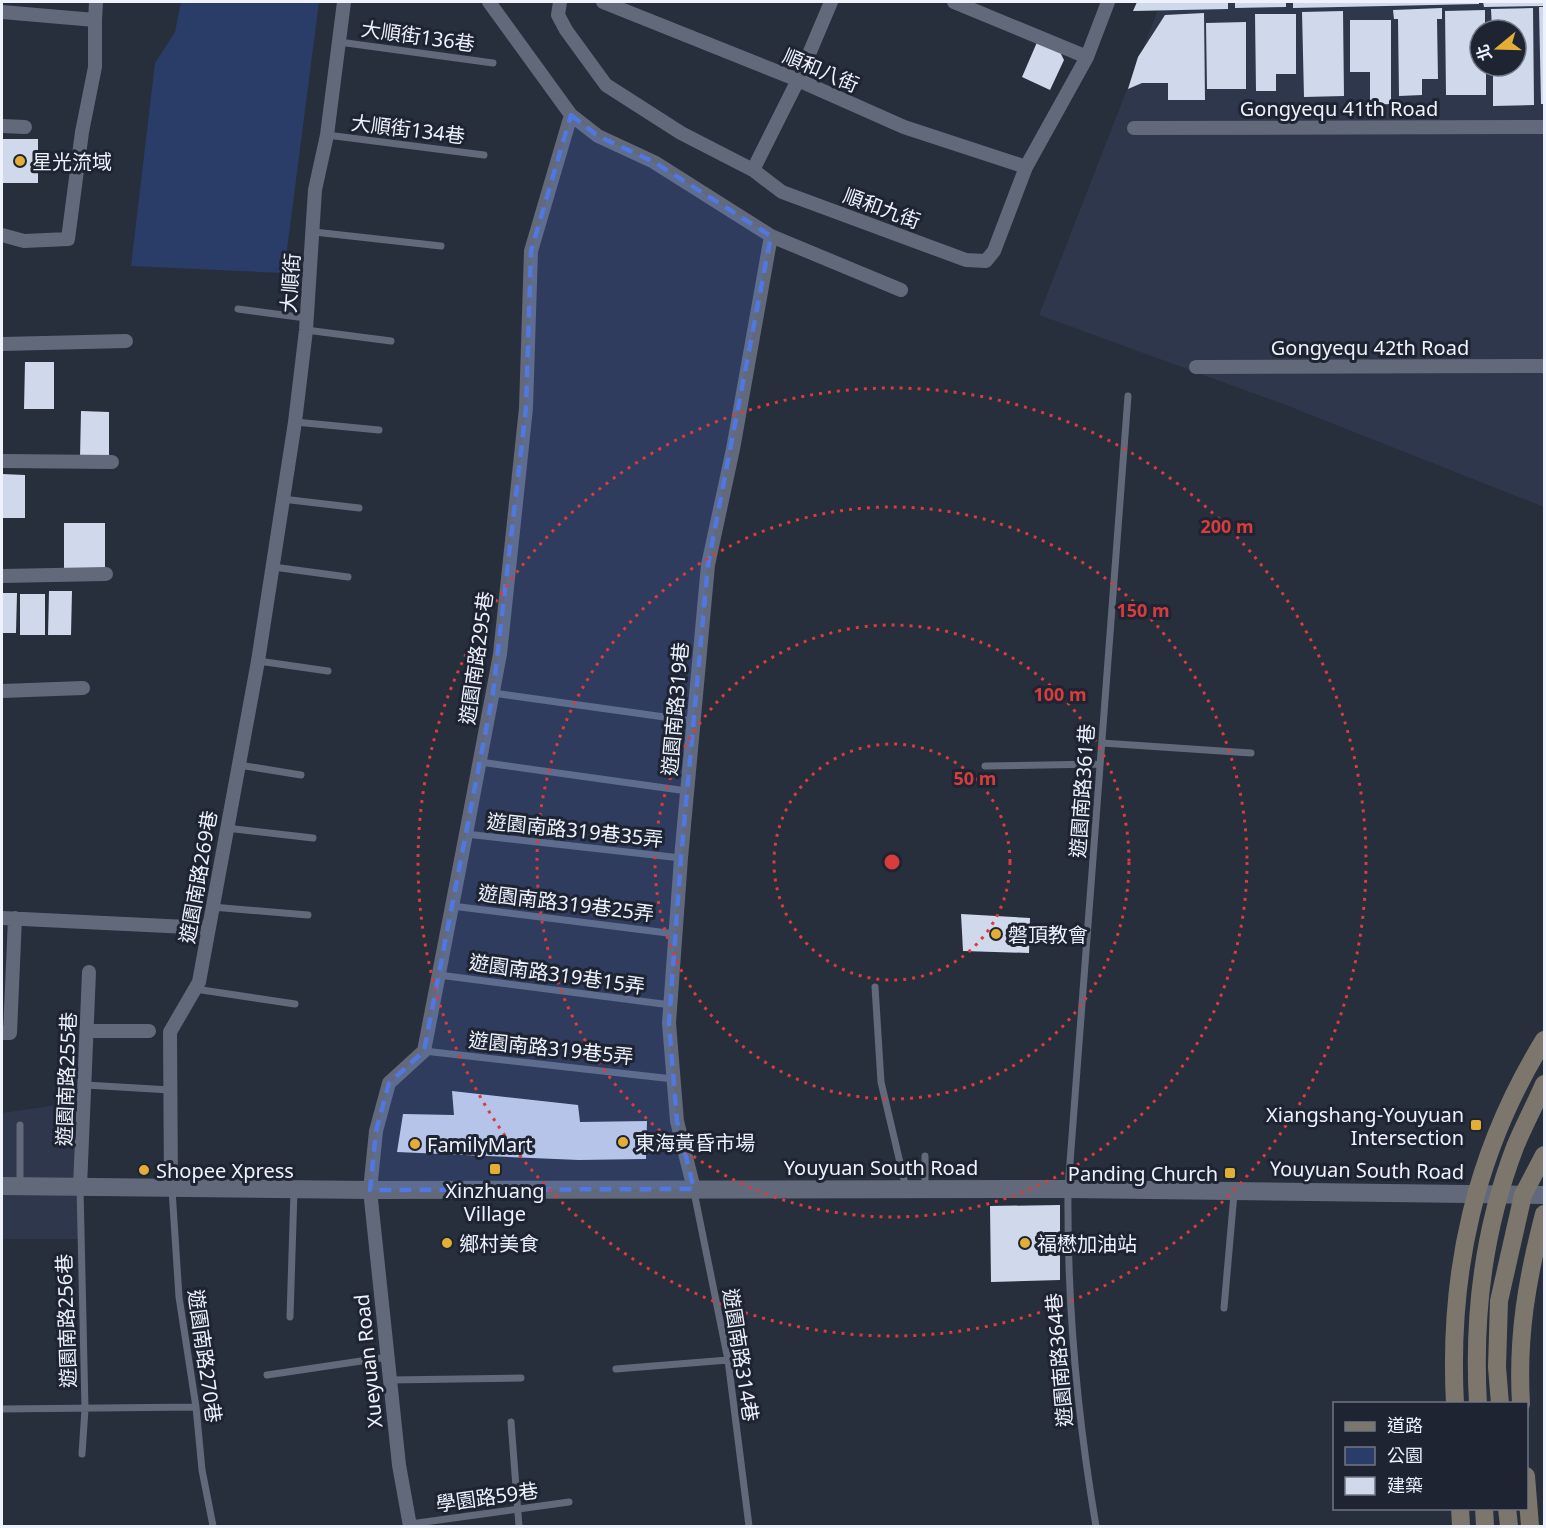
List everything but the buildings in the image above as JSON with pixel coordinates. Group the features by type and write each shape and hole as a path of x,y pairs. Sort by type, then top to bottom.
{"main road":[{"path":"1455,1402 1454,1305 1474,1193 1494,1135 1526,1070 1545,1040"},
{"path":"1478,1402 1476,1369 1479,1308 1487,1245 1515,1147 1545,1084"},
{"path":"1500,1402 1497,1367 1499,1301 1523,1195 1545,1155"},
{"path":"1521,1402 1520,1328 1530,1266 1545,1214"},
{"path":"1528,1493 1530,1527"},
{"path":"1460,1510 1461,1527"},
{"path":"1484,1510 1485,1527"},
{"path":"1507,1510 1509,1527"}],"street":[{"path":"2,235 24,242 68,238 82,132 95,67 96,2"},
{"name":"大順街","path":"273,567 295,422 306,324 314,232 315,190 327,135 344,2"},
{"path":"489,2 571,115 598,136 654,162 771,236 901,290"},
{"name":"順和九街","path":"560,2 558,15 566,30 606,85 681,133 753,170 782,192 966,260 986,261 994,252 1026,167 1087,57 1108,2"},
{"name":"順和八街","path":"603,2 798,80 904,127 1026,167"},
{"path":"753,170 798,80 831,2"},
{"path":"954,2 1087,57"},
{"path":"2,12 94,20"},
{"name":"遊園南路295巷","path":"424,1051 500,654 526,408 531,252 571,115"},
{"path":"2,126 26,127"},
{"name":"Gongyequ 41th Road","path":"1134,128 1545,127"},
{"name":"遊園南路319巷","path":"694,1189 677,1121 670,1005 681,858 708,565 733,449 771,236"},
{"path":"2,344 126,342"},
{"name":"Gongyequ 42th Road","path":"1196,368 1545,366"},
{"path":"2,461 112,462"},
{"name":"遊園南路269巷","path":"171,1188 170,1032 199,982 273,567"},
{"path":"2,576 105,574"},
{"path":"2,691 83,688"},
{"path":"2,1033 10,1033 8,918 208,928"},
{"name":"遊園南路255巷","path":"80,1187 89,972"},
{"path":"87,1031 149,1031"},
{"path":"370,1190 376,1131 389,1083 424,1051"},
{"name":"Youyuan South Road","path":"11,1187 370,1190 1068,1189 1545,1195"},
{"name":"Xueyuan Road","path":"370,1190 399,1465 410,1526"}],"lane":[{"name":"大順街136巷","path":"339,42 493,63"},
{"name":"大順街134巷","path":"327,135 484,155"},
{"path":"314,232 441,246"},
{"path":"238,309 391,340"},
{"name":"遊園南路361巷","path":"1068,1189 1128,396"},
{"path":"295,422 379,430"},
{"path":"282,499 358,508"},
{"path":"273,567 348,577"},
{"path":"258,661 328,671"},
{"path":"493,693 693,721"},
{"path":"1102,743 1251,753"},
{"path":"480,762 687,791"},
{"path":"238,764 301,775"},
{"path":"985,766 1100,764"},
{"path":"226,828 313,838"},
{"name":"遊園南路319巷35弄","path":"466,834 681,858"},
{"name":"遊園南路319巷25弄","path":"452,906 676,933"},
{"path":"212,907 308,915"},
{"name":"遊園南路319巷15弄","path":"439,975 670,1005"},
{"path":"875,987 881,1082 906,1189"},
{"path":"195,989 295,1004"},
{"name":"遊園南路319巷5弄","path":"424,1051 673,1079"},
{"path":"86,1084 170,1090"},
{"path":"11,1187 20,1125"},
{"path":"925,1156 925,1189"},
{"name":"遊園南路256巷","path":"80,1187 85,1409 82,1454"},
{"name":"遊園南路270巷","path":"171,1188 179,1297 196,1407 202,1470 213,1527"},
{"path":"290,1317 294,1189"},
{"name":"遊園南路314巷","path":"694,1189 728,1360 749,1527"},
{"name":"遊園南路364巷","path":"1068,1189 1067,1271 1084,1456 1096,1527"},
{"path":"1224,1308 1234,1191"},
{"path":"267,1375 388,1357"},
{"path":"616,1369 728,1360"},
{"path":"390,1380 521,1378"},
{"path":"2,1409 196,1407"},
{"path":"511,1422 519,1527"},
{"name":"學園路59巷","path":"410,1526 569,1502"}],"highlighted area":[{"path":"571,115 598,136 654,162 771,236 708,565 681,858 669,1023 677,1121 694,1189 370,1190 376,1131 389,1083 424,1051 493,693 526,408 531,251"}],"shaded area":[{"path":"1161,2 1544,2 1544,507 1283,404 1039,315"},
{"path":"84,1101 82,1239 2,1239 2,1113"}],"green space":[{"path":"181,2 319,2 284,273 131,266 155,63 175,32"}],"place":[{"name":"星光流域","path":"20,161"},
{"name":"磐頂教會","path":"996,934"},
{"name":"Xiangshang-Youyuan Intersection","path":"1476,1125"},
{"name":"東海黃昏市場","path":"623,1142"},
{"name":"FamilyMart","path":"415,1144"},
{"name":"Xinzhuang Village","path":"495,1169"},
{"name":"Shopee Xpress","path":"144,1170"},
{"name":"Panding Church","path":"1230,1173"},
{"name":"鄉村美食","path":"447,1243"},
{"name":"福懋加油站","path":"1025,1243"}]}
